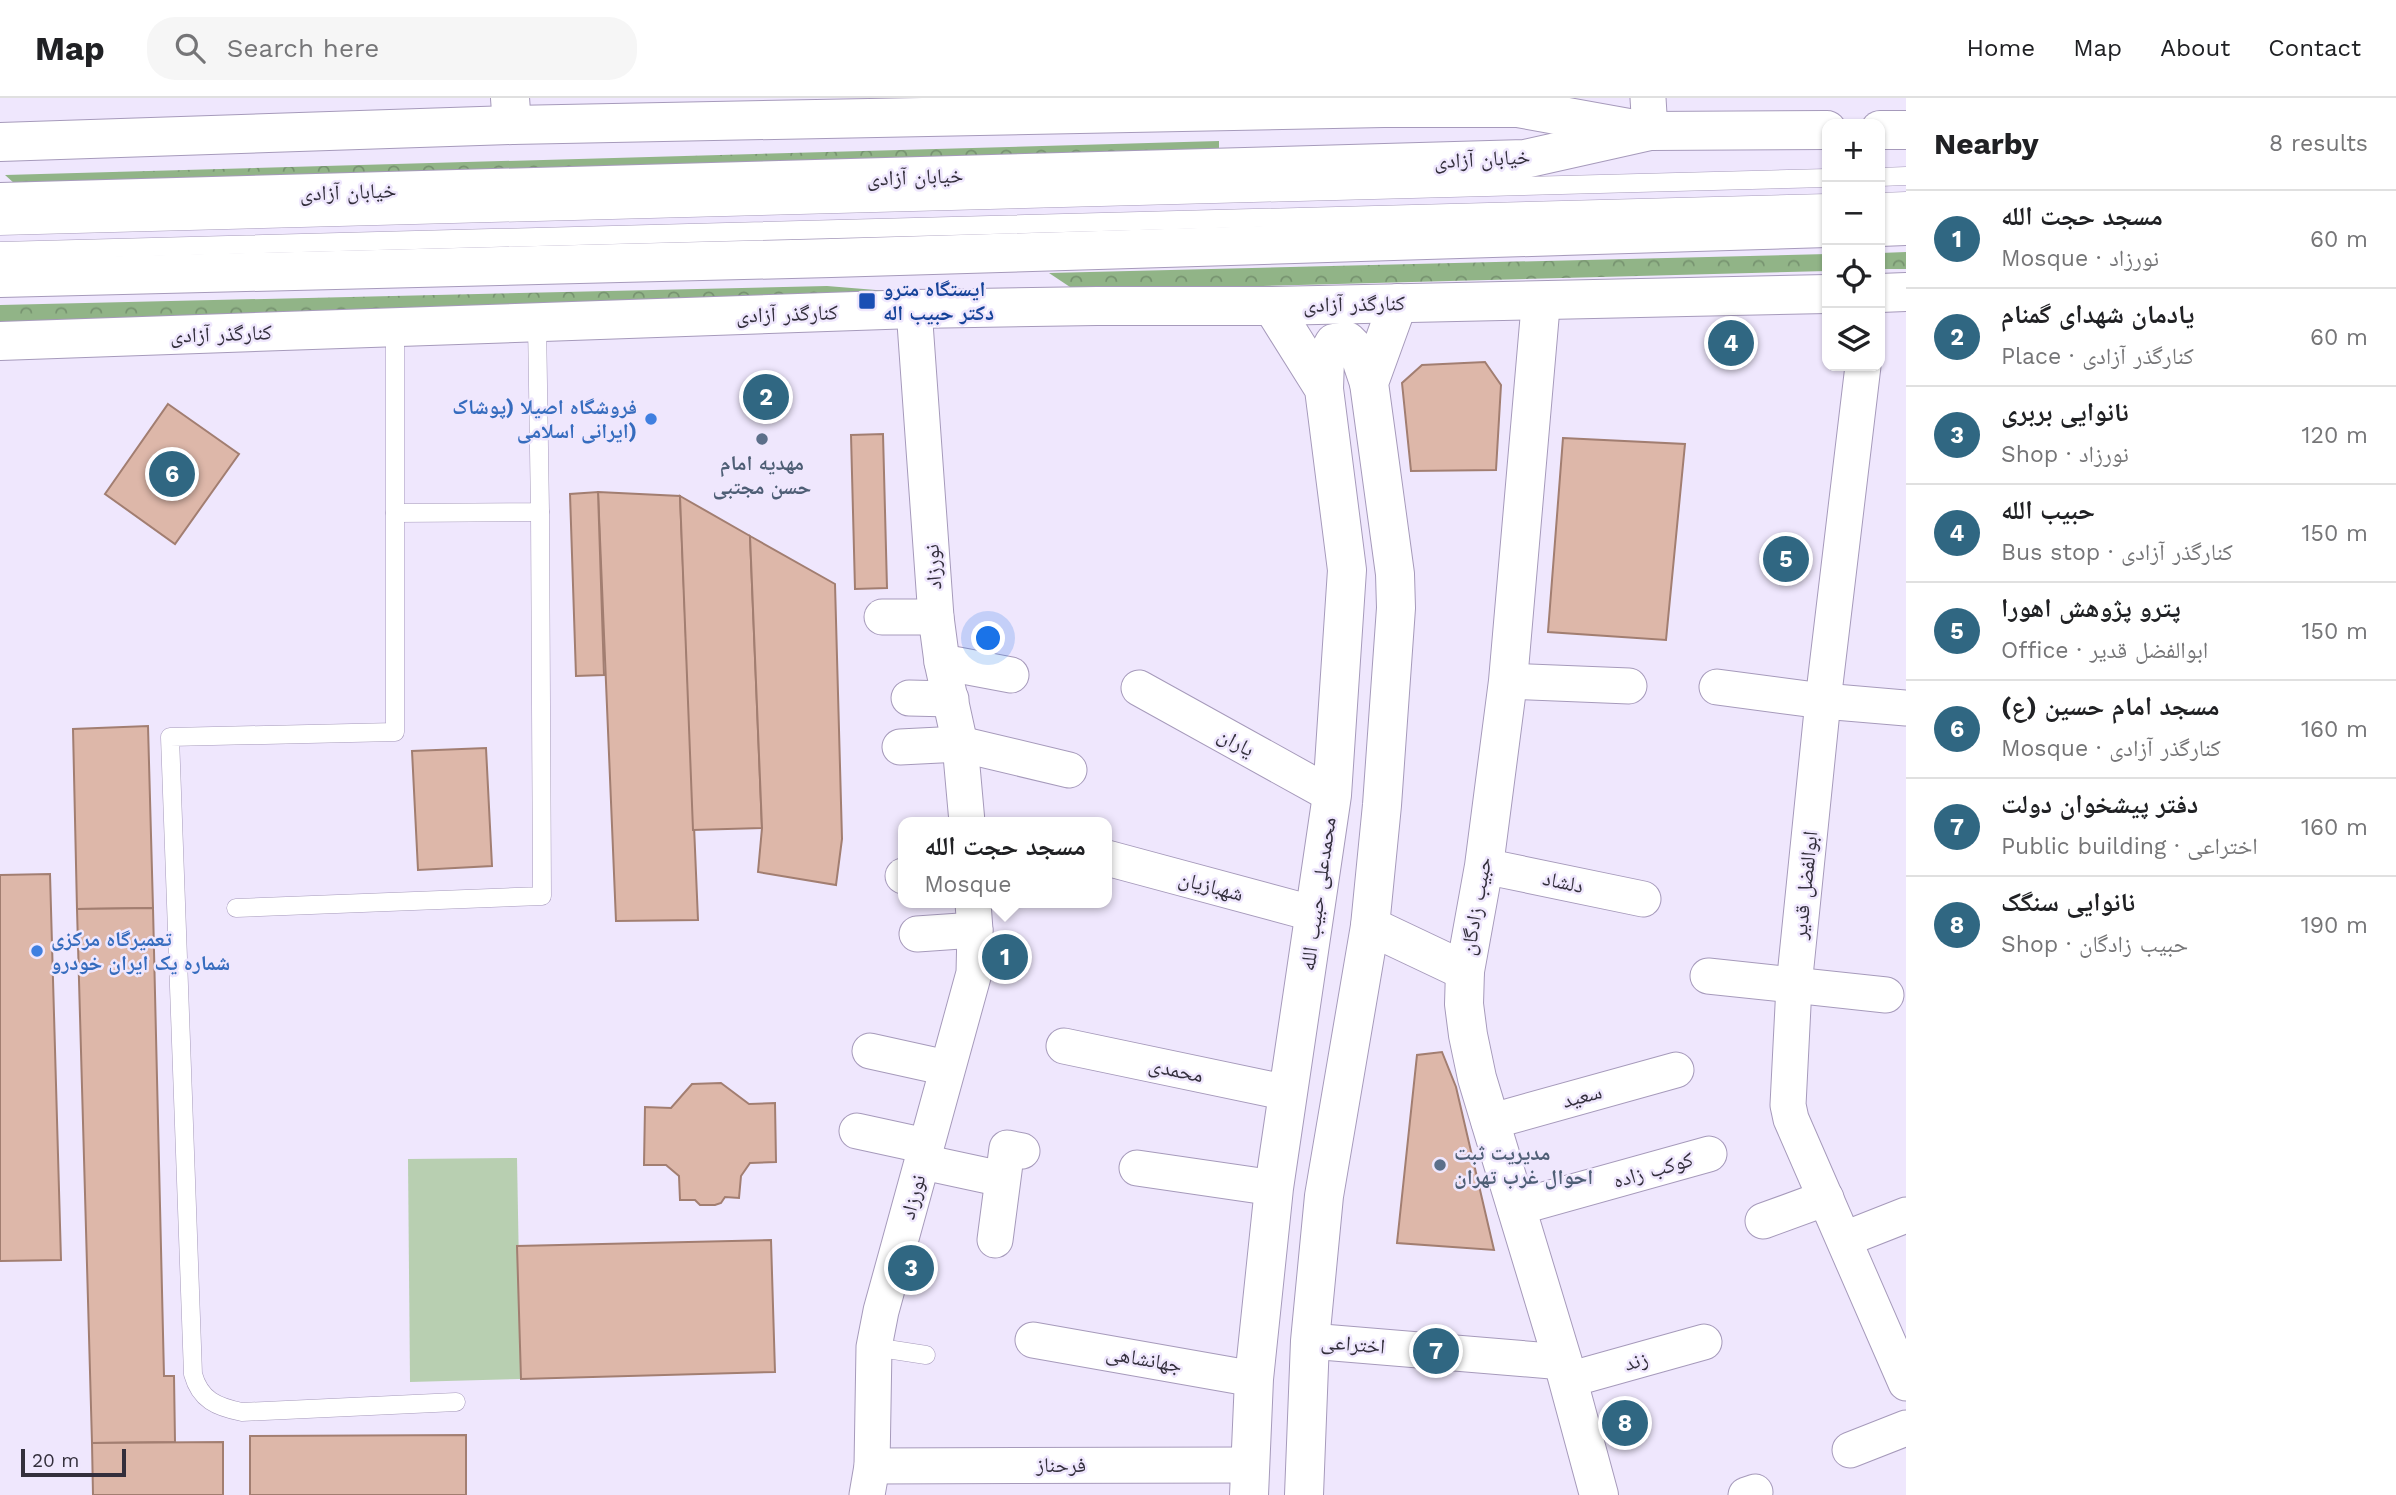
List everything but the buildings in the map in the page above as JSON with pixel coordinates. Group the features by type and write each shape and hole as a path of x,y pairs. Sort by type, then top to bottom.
{"main road":[{"path":"0,142 511,112 1380,103 1649,115"},
{"name":"خیابان آزادی","path":"0,202 1525,159 1649,115 1822,130"},
{"path":"1885,130 1906,130"},
{"path":"1885,227 1906,226"},
{"path":"0,278 831,258 1822,228"},
{"path":"831,258 1097,306"},
{"path":"1885,293 1906,292"},
{"name":"کنارگذر آزادی","path":"0,341 914,309 1272,306 1822,294"},
{"name":"حبیب زادگان","path":"1541,301 1508,681 1484,866 1465,971 1464,1004 1468,1035 1489,1122 1565,1371 1599,1495"},
{"path":"1369,383 1398,303"},
{"name":"محمدعلی حبیب الله","path":"1250,1480 1254,1379 1274,1188 1332,795 1347,570 1324,389 1272,306"},
{"path":"1304,1495 1310,1341 1324,1196 1370,926 1382,806 1396,608 1395,574 1369,383 1359,353 1347,341 1335,342 1325,359 1324,389"},
{"path":"1332,795 1382,806"},
{"path":"1370,926 1465,971"}],"street":[{"name":"نورزاد","path":"914,309 936,617 942,662 960,744 967,817"},
{"name":"ابوالفضل قدیر","path":"1862,371 1823,701 1794,986 1788,1105 1791,1119 1906,1383"},
{"path":"882,617 936,617"},
{"path":"942,662 1011,676"},
{"path":"1508,681 1629,686"},
{"path":"1717,687 1823,701 1906,708"},
{"name":"یاران","path":"1139,688 1332,795"},
{"path":"909,698 951,699"},
{"path":"900,747 960,744 1069,770"},
{"name":"شهبازیان","path":"1112,859 1315,914"},
{"name":"دلشاد","path":"1484,866 1643,899"},
{"path":"917,934 974,917"},
{"name":"نورزاد","path":"869,1480 874,1347 881,1311 974,973 974,917"},
{"path":"1708,976 1886,995"},
{"name":"محمدی","path":"1064,1046 1288,1093"},
{"path":"870,1051 947,1068"},
{"name":"سعید","path":"1489,1122 1676,1070"},
{"path":"857,1131 925,1154 1013,1165 995,1240"},
{"name":"کوکب زاده","path":"1515,1208 1709,1154"},
{"path":"1137,1168 1274,1188"},
{"path":"1763,1221 1826,1198"},
{"path":"1845,1239 1906,1215"},
{"name":"جهانشاهی","path":"1033,1340 1254,1379"},
{"name":"اختراعی","path":"1310,1341 1565,1371"},
{"name":"زند","path":"1565,1371 1703,1342"},
{"path":"1850,1450 1906,1428"},
{"name":"فرحناز","path":"869,1480 1250,1480"}],"lane":[{"path":"1885,177 1906,176"},
{"path":"0,226 1822,178"},
{"path":"1885,202 1906,201"},
{"path":"0,251 1822,203"},
{"path":"236,908 542,897 537,322"},
{"path":"395,327 395,732 170,737 192,1374 197,1390 211,1401 225,1409 243,1412 456,1402"},
{"path":"395,513 540,512"},
{"path":"874,1347 926,1355"}],"green space":[{"path":"1219,141 1219,154 24,192 5,175"},
{"path":"1906,252 1906,269 1885,269 1885,253"},
{"path":"1822,254 1822,271 1076,291 1049,273"},
{"path":"827,286 937,295 0,323 0,305"},
{"path":"517,1158 521,1379 410,1382 408,1159"}],"place":[{"name":"ایستگاه مترو دکتر حبیب اله","path":"867,301"},
{"name":"حبیب الله","path":"1731,343"},
{"name":"یادمان شهدای گمنام","path":"766,397"},
{"name":"فروشگاه اصیلا (پوشاک ایرانی اسلامی)","path":"651,419"},
{"name":"مهدیه امام حسن مجتبی","path":"762,439"},
{"name":"مسجد امام حسين (ع)","path":"172,474"},
{"name":"پترو پژوهش اهورا","path":"1786,559"},
{"name":"تعمیرگاه مرکزی شماره یک ایران خودرو","path":"37,951"},
{"name":"مسجد حجت الله","path":"1005,957"},
{"name":"مدیریت ثبت احوال غرب تهران","path":"1440,1165"},
{"name":"نانوایی بربری","path":"911,1268"},
{"name":"دفتر پیشخوان دولت","path":"1436,1351"},
{"name":"نانوایی سنگک","path":"1625,1423"}]}
